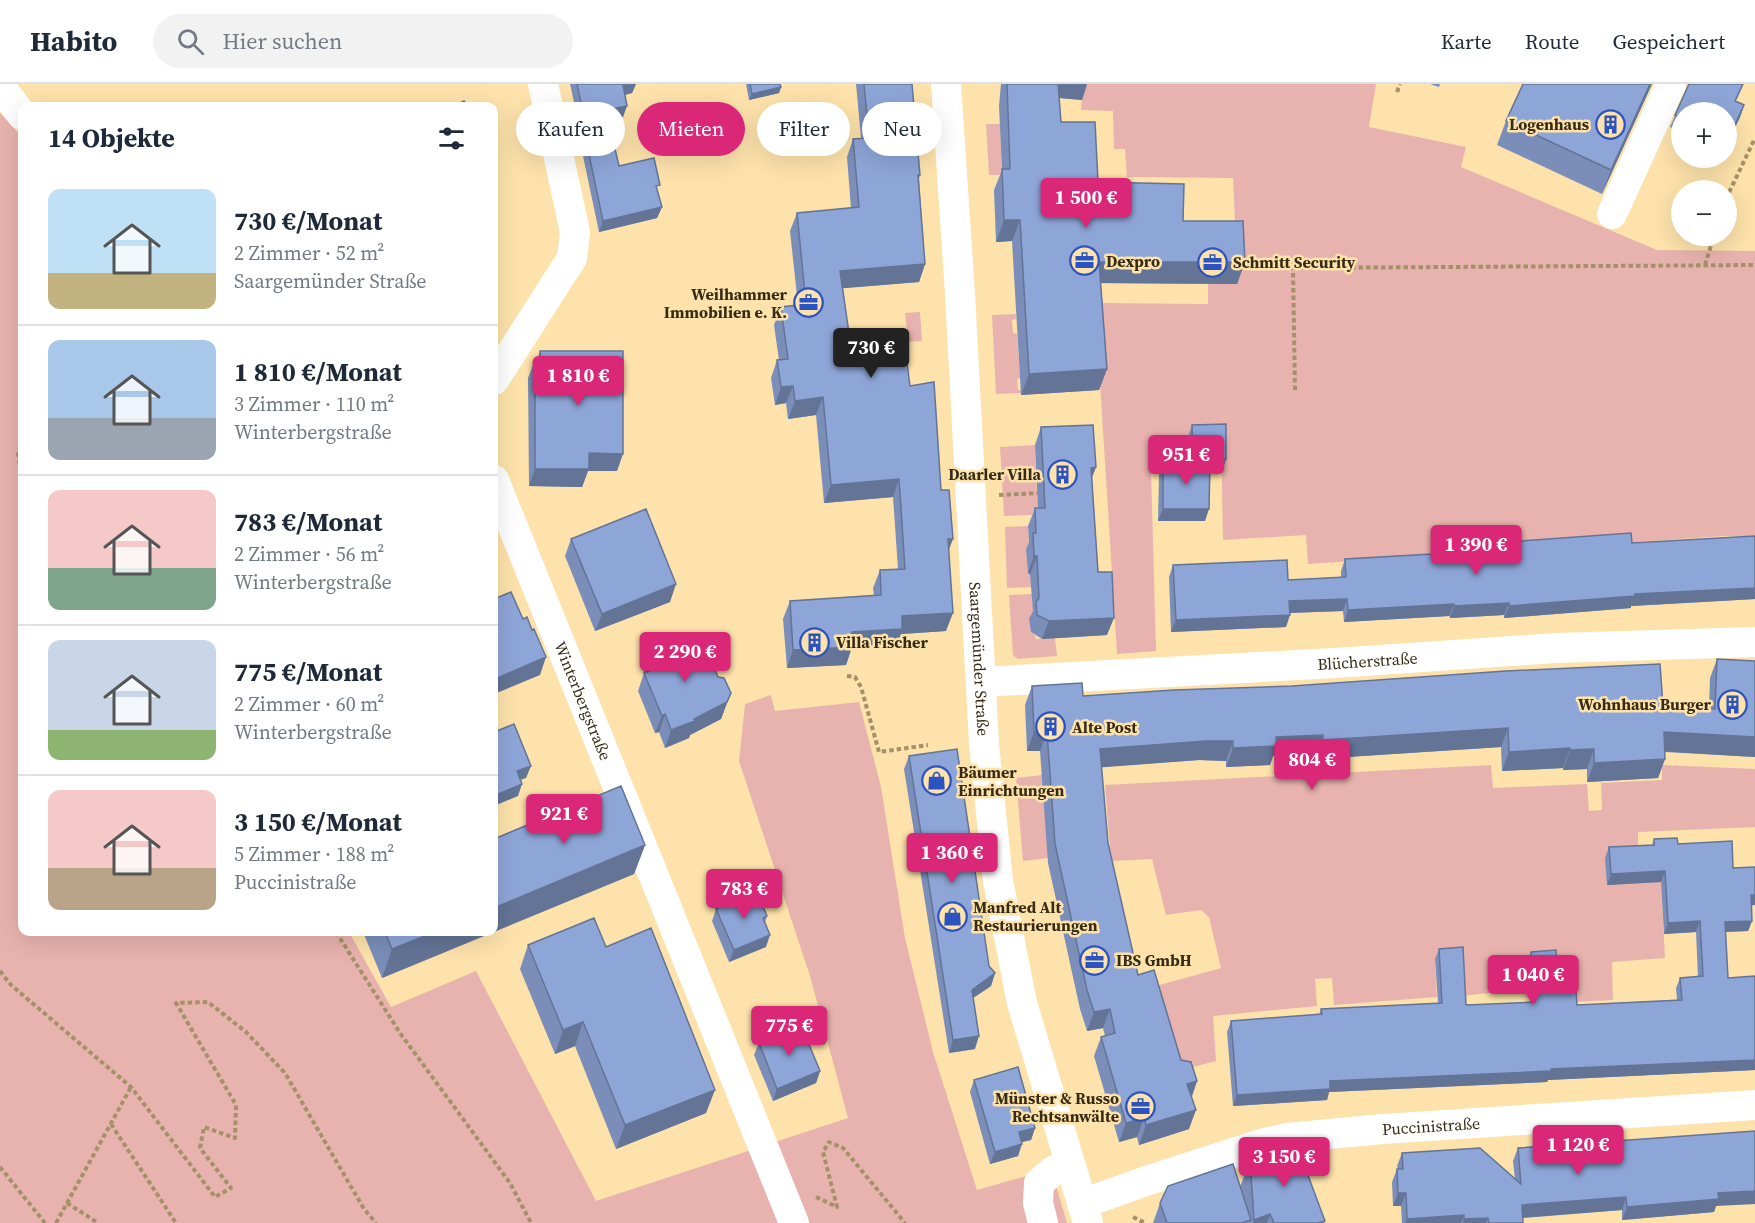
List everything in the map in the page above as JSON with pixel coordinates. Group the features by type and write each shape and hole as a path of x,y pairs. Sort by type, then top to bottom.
{"street":[{"path":"498,374 572,258 575,232 543,84"},
{"name":"Saargemünder Straße","path":"946,84 981,682 993,838 1022,1003 1085,1213"},
{"path":"1612,214 1671,84"},
{"path":"0,86 18,110"},
{"name":"Winterbergstraße","path":"498,490 794,1223"},
{"name":"Blücherstraße","path":"981,682 1335,663 1567,647 1755,642"},
{"name":"Puccinistraße","path":"1085,1213 1146,1181 1261,1144 1287,1138 1383,1129 1755,1105"},
{"path":"1043,1223 1038,1203 1039,1183 1053,1170 1070,1165"}],"path":[{"path":"1397,92 1400,84"},
{"path":"1735,180 1755,138"},
{"path":"1705,266 1711,246"},
{"path":"1295,390 1293,268 1755,265"},
{"path":"1003,495 1049,492"},
{"path":"847,676 855,677 861,687 879,752 928,745"},
{"path":"339,936 400,1033 510,1183 531,1223"},
{"path":"0,971 11,985 131,1087 215,1197 231,1188 200,1148 204,1126 235,1138 236,1106 176,1003 208,1002 246,1032 285,1073 364,1209 376,1223"},
{"path":"56,1223 131,1087"},
{"path":"111,1124 176,1223"},
{"path":"775,1176 837,1207 823,1152 829,1142 843,1148 905,1223"},
{"path":"0,1167 45,1223"},
{"path":"67,1203 98,1223"}],"shaded area":[{"path":"1083,84 1376,84 1369,127 1466,147 1461,167 1657,250 1755,251 1755,537 1725,536 1308,564 1306,535 1223,540 1221,437 1182,437 1182,469 1151,470 1156,651 1117,654 1095,303 1208,304 1208,283 1236,243 1233,178 1127,177 1125,149 1114,149 1113,111 1081,110"},
{"path":"0,113 18,133 18,936 351,936 391,1007 476,971 596,1201 848,1118 810,976 739,761 745,704 771,695 775,711 859,702 881,787 905,938 933,1052 977,1190 1051,1169 1067,1223 0,1223"},
{"path":"986,124 1000,124 1002,175 989,175"},
{"path":"920,312 922,341 908,342 905,313"},
{"path":"1016,314 1016,319 1012,320 1013,333 1017,334 1020,378 1017,379 1018,390 1021,390 1021,393 996,394 992,315"},
{"path":"1035,445 1037,497 1052,514 1004,516 1000,447"},
{"path":"1028,526 1029,550 1026,551 1032,587 1007,588 1005,527"},
{"path":"1032,594 1034,615 1031,632 1036,639 1055,638 1057,656 1018,659 1013,655 1009,595"},
{"path":"1491,765 1493,788 1587,784 1589,811 1602,810 1601,783 1662,780 1662,765 1755,769 1755,827 1638,832 1638,856 1661,882 1665,958 1612,962 1613,1000 1572,1002 1527,963 1529,989 1461,996 1435,960 1437,997 1334,1005 1332,978 1315,979 1317,1006 1213,1016 1216,1061 1181,1070 1156,986 1221,968 1209,917 1201,910 1166,915 1152,859 1111,861 1105,785"},
{"path":"1042,775 1048,858 1023,861 1016,778"}],"building":[{"path":"577,84 626,84 623,85 627,106 625,106 625,102 581,102"},
{"path":"750,84 780,84 781,87 752,94"},
{"path":"864,84 912,84 914,102 866,102"},
{"path":"1007,84 1058,84 1061,122 1095,122 1098,182 1184,184 1183,221 1243,221 1245,262 1099,262 1107,369 1029,374 1020,220 1004,220 1002,169 1010,169"},
{"path":"1523,84 1650,84 1611,170 1506,121"},
{"path":"1689,84 1743,84 1735,101 1744,105 1737,120 1737,102 1681,102"},
{"path":"862,138 862,156 918,156 925,264 840,271 853,361 906,355 910,386 934,382 941,490 949,490 953,539 948,539 953,613 902,616 902,629 852,632 852,647 793,650 790,601 881,595 880,570 905,569 899,479 831,485 823,397 795,401 793,386 781,387 777,360 788,359 781,307 806,304 797,213 859,207 853,139"},
{"path":"589,156 617,156 619,166 654,158 660,185 656,186 662,207 603,221"},
{"path":"540,351 623,351 623,454 589,453 589,469 535,469 535,360 540,360"},
{"path":"1226,424 1226,459 1193,460 1192,425"},
{"path":"1093,425 1096,467 1091,468 1098,572 1112,572 1114,618 1049,621 1037,615 1036,602 1039,598 1037,556 1034,556 1033,533 1036,533 1035,508 1045,508 1041,427"},
{"path":"1163,463 1210,463 1209,509 1163,509"},
{"path":"646,509 676,584 602,614 571,539"},
{"path":"1631,533 1632,543 1755,536 1755,588 1635,594 1635,596 1509,606 1509,603 1454,606 1454,604 1348,610 1347,599 1289,601 1290,615 1176,620 1173,565 1287,560 1288,580 1346,577 1345,559 1450,553 1450,548"},
{"path":"511,592 523,619 527,617 532,630 534,629 546,657 498,678 498,597"},
{"path":"671,640 677,653 703,641 718,677 724,678 731,693 727,702 694,719 695,721 671,730 665,714 662,716 644,673 656,668 648,650"},
{"path":"1717,659 1755,661 1755,737 1664,732 1665,759 1594,763 1594,749 1570,750 1570,748 1509,752 1508,728 1323,740 1323,735 1276,737 1277,746 1233,748 1233,741 1206,741 1100,749 1108,843 1138,975 1154,970 1181,1060 1191,1062 1197,1081 1187,1084 1196,1110 1146,1125 1144,1118 1126,1123 1101,1037 1115,1033 1110,1009 1094,1012 1087,990 1055,844 1047,732 1034,732 1032,686 1082,683 1083,696 1660,664 1663,706 1715,709"},
{"path":"514,724 531,766 517,771 522,784 498,794 498,731"},
{"path":"957,749 989,966 995,973 972,990 979,1036 953,1040 909,756"},
{"path":"621,786 645,845 498,906 498,837"},
{"path":"1677,838 1678,844 1732,841 1733,868 1755,867 1755,895 1751,895 1752,921 1725,922 1728,978 1755,976 1755,1060 1330,1081 1330,1089 1237,1095 1231,1021 1322,1014 1321,1009 1442,1003 1439,949 1463,947 1466,1005 1535,1002 1531,952 1556,950 1557,966 1574,965 1577,1005 1682,1000 1680,978 1703,976 1700,921 1668,923 1665,871 1611,874 1609,847 1654,845 1654,839"},
{"path":"756,890 767,916 763,918 770,935 734,950 716,909 727,904 726,902"},
{"path":"594,918 606,947 651,928 715,1090 625,1125 583,1022 563,1030 528,945"},
{"path":"387,936 425,936 392,949"},
{"path":"801,1025 820,1071 777,1089 759,1043"},
{"path":"1018,1067 1035,1128 1019,1132 1022,1144 995,1152 974,1080"},
{"path":"1755,1131 1755,1191 1718,1193 1719,1199 1627,1207 1626,1197 1522,1205 1523,1223 1489,1223 1488,1218 1464,1219 1464,1215 1407,1219 1406,1193 1398,1193 1397,1169 1403,1169 1402,1153 1480,1148 1521,1184 1518,1148"},
{"path":"1296,1143 1325,1221 1274,1223 1270,1214 1254,1220 1250,1160"},
{"path":"1233,1164 1251,1220 1241,1223 1167,1223 1160,1203 1168,1186"}],"place":[{"name":"Logenhaus","path":"1610,124"},
{"name":"Dexpro","path":"1085,261"},
{"name":"Schmitt Security","path":"1212,262"},
{"name":"Weilhammer Immobilien e. K.","path":"808,303"},
{"name":"Daarler Villa","path":"1062,474"},
{"name":"Villa Fischer","path":"815,642"},
{"name":"Wohnhaus Burger","path":"1732,704"},
{"name":"Alte Post","path":"1051,727"},
{"name":"Bäumer Einrichtungen","path":"937,781"},
{"name":"Manfred Alt Restaurierungen","path":"952,916"},
{"name":"IBS GmbH","path":"1095,960"},
{"name":"Münster & Russo Rechtsanwälte","path":"1140,1107"}]}
